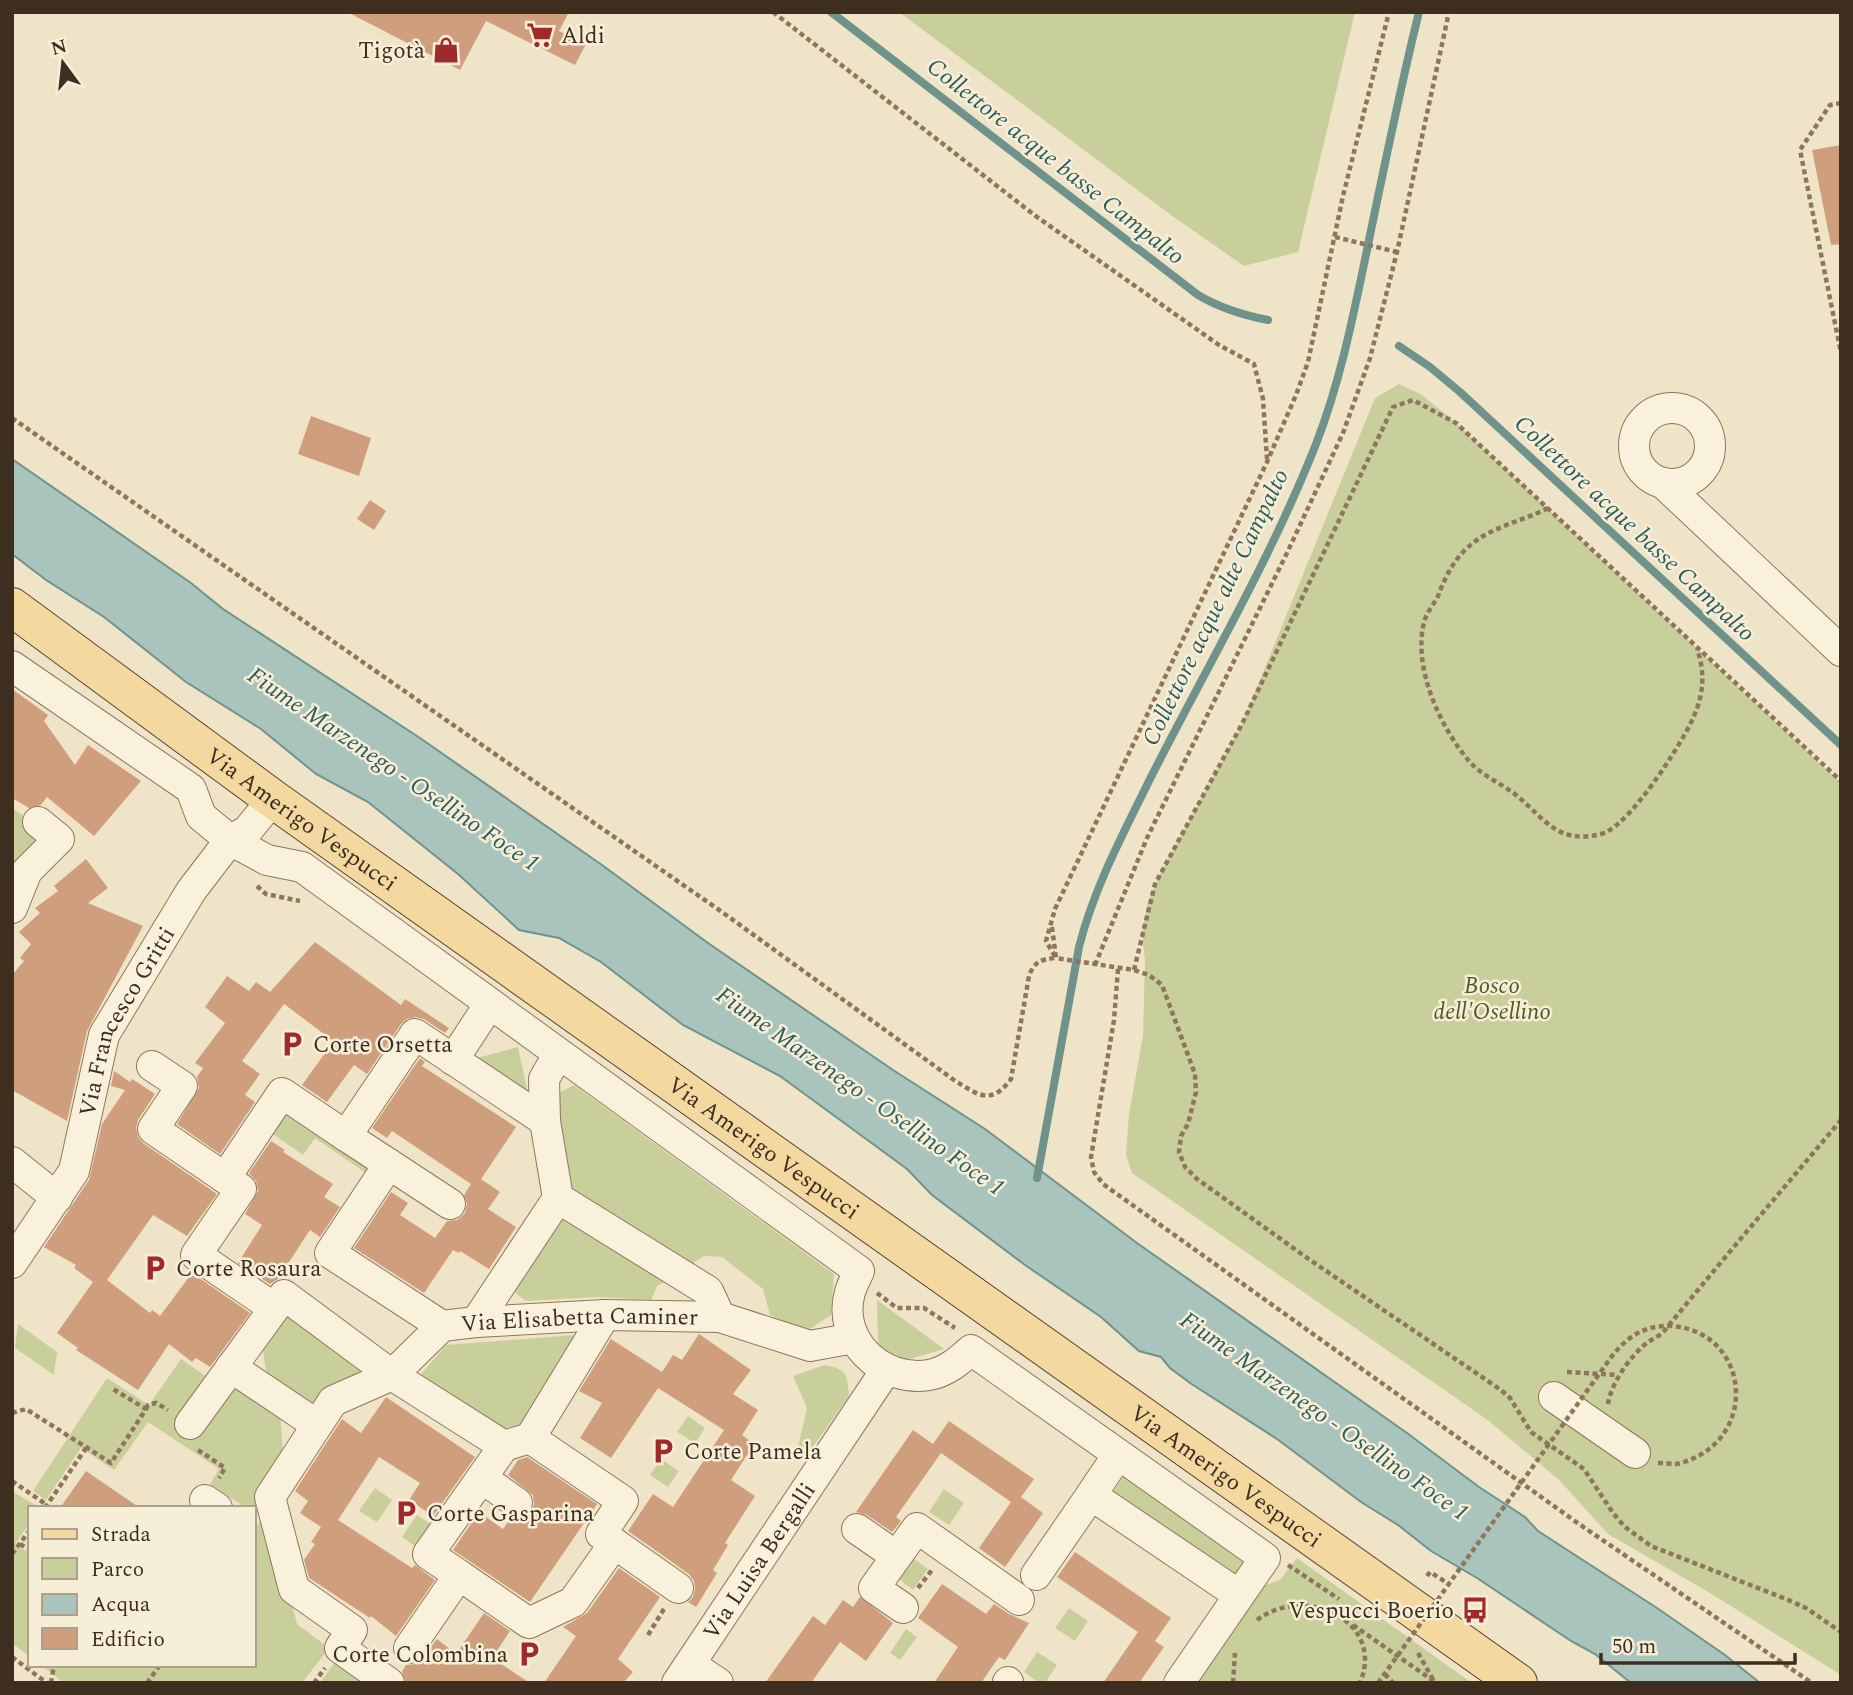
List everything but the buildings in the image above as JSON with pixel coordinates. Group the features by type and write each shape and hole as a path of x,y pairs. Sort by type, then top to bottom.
{"main road":[{"name":"Via Amerigo Vespucci","path":"12,607 273,799 1518,1683"}],"street":[{"path":"1701,518 1704,468 1710,446 1704,425 1696,416 1675,408 1653,413 1638,429 1634,452 1637,463 1644,472 1664,483 1841,651"},
{"path":"1664,483 1687,482 1704,468"},
{"path":"12,666 191,789 201,816 230,840 267,860 302,867 858,1275 850,1292 848,1316 854,1338 867,1357 886,1370 909,1377 932,1375 953,1366 971,1350 1265,1558 1179,1683"},
{"name":"Via Francesco Gritti","path":"12,1263 74,1171 104,1035 191,891 230,840 247,831 273,799"},
{"path":"12,908 27,871 59,839 38,822"},
{"path":"453,1060 489,1005"},
{"path":"346,1136 415,1034 545,1121"},
{"path":"476,1322 558,1198 545,1121 544,1079 558,1055"},
{"path":"152,1066 182,1086 153,1129 241,1189 196,1255 274,1308"},
{"path":"225,1178 282,1093 450,1204"},
{"path":"12,1162 57,1198"},
{"path":"389,1164 330,1254 442,1326"},
{"path":"558,1198 708,1291 720,1317"},
{"path":"190,1424 284,1295 392,1375 517,1442 623,1501 608,1539 573,1602 529,1623 428,1554 482,1478 517,1442 605,1315"},
{"name":"Via Elisabetta Caminer","path":"390,1683 340,1648 352,1630 294,1589 262,1508 332,1401 392,1375 442,1326 605,1315 720,1317 810,1346 854,1338"},
{"path":"1033,1394 1055,1355"},
{"path":"232,1367 317,1425"},
{"name":"Via Luisa Bergalli","path":"684,1673 886,1370"},
{"path":"1559,1384 1635,1453"},
{"path":"1036,1574 1118,1455"},
{"path":"482,1478 517,1503"},
{"path":"1091,1495 1239,1595"},
{"path":"903,1608 874,1588 919,1524 947,1549 1019,1600"},
{"path":"858,1529 896,1556"},
{"path":"608,1539 678,1588"},
{"path":"409,1648 459,1575"},
{"path":"684,1673 718,1683"}],"path":[{"path":"774,12 1037,217 1219,345 1254,364 1263,399 1267,461"},
{"path":"1056,958 1046,941 1055,909 1297,395 1308,362 1389,12"},
{"path":"1095,965 1147,838 1343,433 1370,358 1397,252 1449,12"},
{"path":"1841,103 1830,105 1800,150 1838,324 1841,353"},
{"path":"1335,237 1397,252"},
{"path":"1134,970 1156,884 1242,724 1393,407 1413,400 1456,423 1841,781"},
{"path":"12,418 722,912 971,1091 983,1096 993,1096 1003,1091 1011,1079 1028,976 1032,967 1043,959 1056,958 1134,970 1149,975 1162,985 1195,1074 1193,1108 1181,1136 1179,1152 1185,1167 1197,1180 1501,1390 1510,1398 1531,1432 1584,1469 1613,1513 1651,1546 1806,1608 1841,1632"},
{"path":"1548,508 1527,519 1489,531 1461,553 1426,618 1422,639 1425,673 1434,705 1470,763 1504,785 1548,827 1573,838 1604,834 1630,813 1662,771 1695,717 1702,693 1703,664 1696,645"},
{"path":"1118,969 1114,1020 1091,1157 1094,1172 1103,1184 1579,1524 1812,1683"},
{"path":"1608,1409 1612,1386 1619,1375 1647,1343 1662,1334 1841,1120"},
{"path":"858,1275 897,1308 924,1308 975,1342 971,1350"},
{"path":"1378,1683 1617,1350 1633,1334 1647,1328 1663,1326 1681,1327 1711,1341 1731,1367 1735,1382 1735,1412 1728,1428 1708,1452 1694,1460 1661,1464 1646,1460 1635,1453"},
{"path":"1559,1384 1619,1375"},
{"path":"12,1413 26,1409 111,1463 146,1409 113,1388"},
{"path":"12,1481 46,1506 86,1448"},
{"path":"12,1555 28,1533"},
{"path":"20,1544 28,1549"},
{"path":"903,1608 947,1549"},
{"path":"1265,1558 1288,1565 1349,1605"},
{"path":"1427,1576 1430,1572 1449,1584"},
{"path":"1251,1624 1266,1613 1282,1607 1302,1604 1321,1607 1349,1623 1435,1683"},
{"path":"1349,1623 1360,1638 1364,1653 1365,1668 1360,1683"},
{"path":"1399,1640 1419,1654 1435,1683"},
{"path":"1233,1683 1237,1648"},
{"path":"12,1657 49,1683"},
{"path":"147,1683 159,1667"},
{"path":"1385,1674 1393,1683"}],"green space":[{"path":"899,12 1355,12 1298,252 1244,266 1171,215"},
{"name":"Bosco dell'Osellino","path":"1399,384 1422,395 1456,423 1841,783 1841,1675 1710,1593 1608,1534 1560,1481 1489,1421 1132,1173 1126,1155 1129,1114 1143,1036 1145,961 1142,933 1147,906 1158,877 1242,724 1375,398"},
{"path":"12,808 44,830 19,866 12,863"},
{"path":"518,1047 529,1098 473,1059"},
{"path":"574,1085 834,1274 831,1315 805,1332 770,1315 763,1289 722,1257 704,1256 689,1266 569,1190 553,1096"},
{"path":"280,1106 377,1173 373,1178 315,1138 303,1155 264,1128"},
{"path":"562,1215 668,1280 657,1286 651,1300 597,1297 526,1301 508,1287"},
{"path":"877,1300 944,1349 899,1362 878,1348"},
{"path":"288,1307 377,1372 315,1412 267,1381 262,1342"},
{"path":"18,1324 57,1352 54,1375 15,1348"},
{"path":"575,1335 578,1345 527,1423 501,1429 418,1378 446,1345"},
{"path":"181,1359 213,1381 234,1378 280,1409 284,1466 256,1508 243,1506 210,1484 219,1469 148,1422 114,1470 81,1448 46,1500 33,1491 107,1378 149,1405"},
{"path":"825,1365 838,1368 845,1374 849,1396 810,1451 797,1451 807,1408 793,1376"},
{"path":"688,1416 705,1428 695,1443 677,1432"},
{"path":"661,1459 679,1471 668,1487 650,1475"},
{"path":"1124,1476 1249,1560 1239,1575 1225,1575 1109,1498"},
{"path":"375,1488 392,1500 377,1522 359,1511"},
{"path":"944,1489 964,1503 949,1525 929,1512"},
{"path":"12,1491 37,1506 28,1506 28,1526 15,1544 28,1553 28,1655 12,1643"},
{"path":"268,1509 297,1624 329,1648 302,1683 64,1683 44,1667 256,1667 256,1528"},
{"path":"417,1515 435,1527 419,1549 402,1537"},
{"path":"913,1558 928,1569 913,1590 898,1578"},
{"path":"1297,1558 1472,1683 1196,1683 1262,1586 1280,1580"},
{"path":"1069,1608 1088,1621 1075,1641 1055,1628"},
{"path":"906,1629 917,1637 900,1660 890,1653"},
{"path":"1037,1652 1057,1665 1045,1683 1039,1683 1024,1672"},
{"path":"335,1662 366,1683 320,1683"}],"water":[{"name":"Fiume Marzenego - Osellino Foce 1","path":"12,459 191,583 223,609 420,738 708,943 893,1070 985,1129 1137,1243 1525,1517 1538,1531 1657,1608 1760,1683 1631,1683 1595,1654 1431,1551 1277,1439 1190,1383 1170,1368 1161,1357 1139,1351 1101,1317 1025,1265 932,1195 907,1169 780,1076 683,1025 601,962 559,938 519,930 458,874 368,802 316,774 261,729 186,682 104,617 46,580 12,554"}],"waterway":[{"name":"Collettore acque basse Campalto","path":"831,12 1198,295 1215,304 1268,320"},
{"name":"Collettore acque alte Campalto","path":"1037,1178 1079,947 1092,904 1149,781 1278,530 1325,420 1352,321 1419,12"},
{"name":"Collettore acque basse Campalto","path":"1399,346 1460,392 1841,745"}],"place":[{"name":"Aldi","path":"540,35"},
{"name":"Tigotà","path":"446,50"},
{"name":"Corte Orsetta","path":"292,1044"},
{"name":"Corte Rosaura","path":"155,1268"},
{"name":"Corte Pamela","path":"663,1451"},
{"name":"Corte Gasparina","path":"406,1513"},
{"name":"Vespucci Boerio","path":"1475,1610"},
{"name":"Corte Colombina","path":"529,1654"}]}
